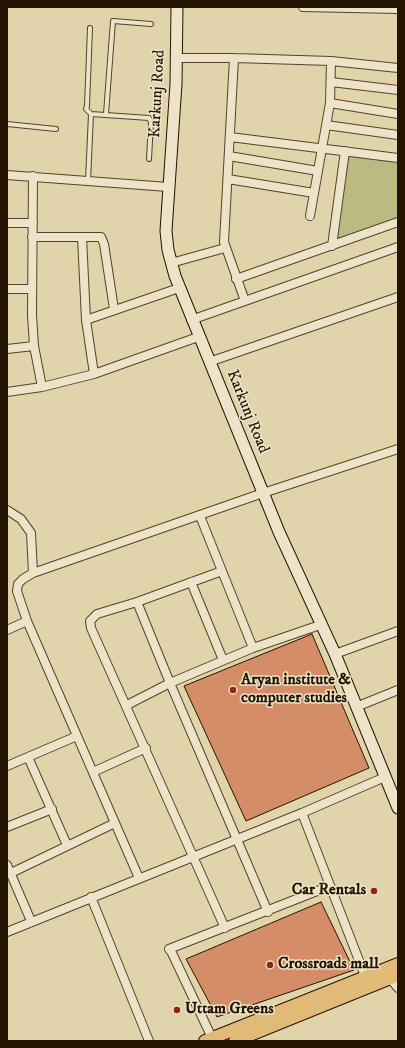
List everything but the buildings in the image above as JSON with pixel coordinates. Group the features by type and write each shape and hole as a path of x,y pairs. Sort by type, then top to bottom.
{"main road":[{"path":"235,1041 391,974 398,964"},
{"path":"209,1040 365,976 391,974"}],"street":[{"name":"Karkunj Road","path":"177,7 177,58 166,231 171,263 191,320 279,532 320,625 335,654 398,808"},
{"path":"303,7 398,9"},
{"path":"177,58 331,61 398,68"},
{"path":"234,58 225,248 244,301"},
{"path":"310,216 330,103 331,61"},
{"path":"331,82 398,90"},
{"path":"330,103 398,114"},
{"path":"326,125 398,135"},
{"path":"230,136 398,158"},
{"path":"332,246 345,151"},
{"path":"229,156 318,171"},
{"path":"7,175 168,187"},
{"path":"33,176 32,289 34,346 42,387"},
{"path":"228,179 314,193"},
{"path":"236,279 398,222"},
{"path":"7,223 32,223"},
{"path":"32,237 96,236 103,239 114,310"},
{"path":"82,237 86,320 94,374"},
{"path":"191,320 398,247"},
{"path":"171,263 225,248"},
{"path":"86,320 179,288"},
{"path":"7,289 32,289"},
{"path":"209,362 398,297"},
{"path":"7,392 42,387 94,374 198,337"},
{"path":"7,349 34,346"},
{"path":"139,878 27,621 17,592 18,584 33,573 263,493 398,449"},
{"path":"7,510 21,519 28,526 31,533 33,573"},
{"path":"200,516 253,648"},
{"path":"222,571 137,602 97,614 90,622 91,628 127,705 225,928"},
{"path":"191,582 223,660"},
{"path":"137,602 268,912"},
{"path":"7,630 27,621"},
{"path":"127,705 170,683 223,660 320,625"},
{"path":"335,654 398,631"},
{"path":"356,707 398,690"},
{"path":"7,766 77,736"},
{"path":"93,772 146,748"},
{"path":"28,758 67,845"},
{"path":"7,932 31,921 193,857 236,838 302,813 385,777"},
{"path":"7,827 52,809"},
{"path":"302,813 365,976"},
{"path":"31,921 9,869 115,824"},
{"path":"209,1040 169,949 268,912 330,886"},
{"path":"91,897 149,1041"},
{"path":"391,974 398,988"}],"lane":[{"path":"106,114 113,21 151,24"},
{"path":"90,28 86,109 91,114 146,117 150,120 149,159"},
{"path":"88,181 91,114"},
{"path":"7,124 56,129"}],"green space":[{"path":"345,151 398,160 398,218 337,239"}],"place":[{"name":"Aryan institute & computer studies","path":"233,690"},
{"name":"Car Rentals","path":"374,891"},
{"name":"Crossroads mall","path":"270,965"},
{"name":"Uttam Greens","path":"177,1010"}]}
